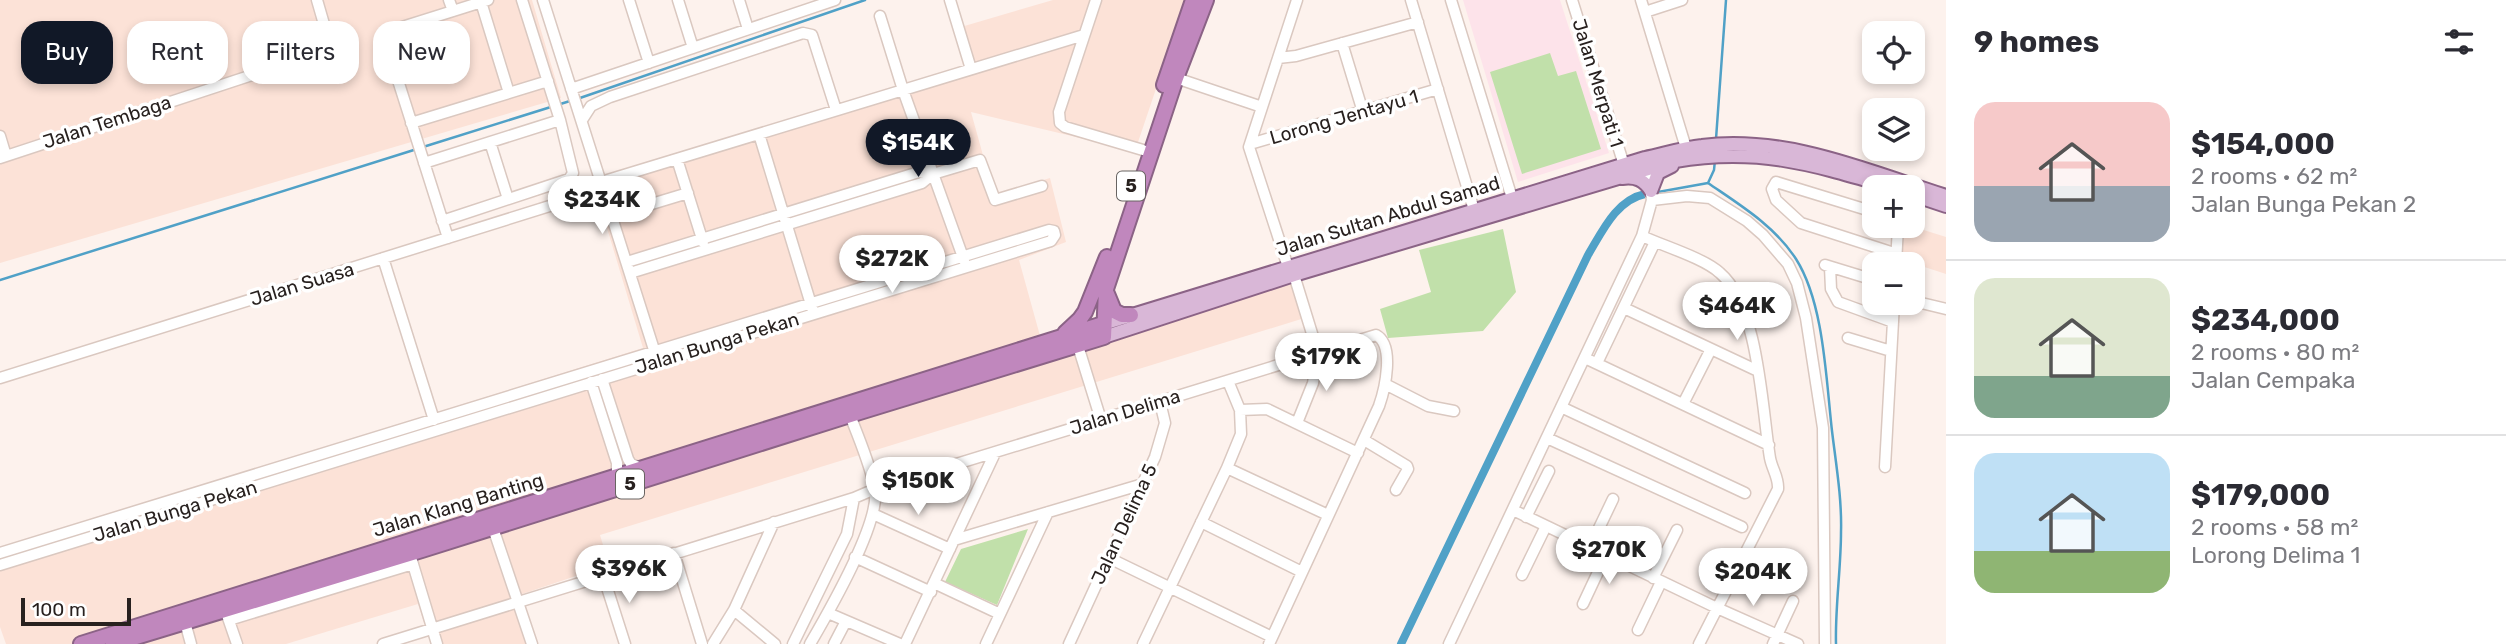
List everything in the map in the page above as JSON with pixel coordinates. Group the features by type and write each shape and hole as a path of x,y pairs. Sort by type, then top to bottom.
{"highway":[{"name":"5","path":"1093,335 1193,0"},
{"name":"5","path":"1093,335 1092,296 1143,150 1206,0"},
{"path":"1106,289 1114,312 1131,315"},
{"path":"1058,338 1080,319 1092,296"},
{"name":"Jalan Sultan Abdul Samad","path":"848,409 1058,338 1093,335"},
{"name":"Jalan Sultan Abdul Samad","path":"848,409 1093,335"},
{"name":"Jalan Klang Banting","path":"81,644 109,641 185,622 227,615 410,553 641,468 848,409"},
{"name":"Jalan Klang Banting","path":"109,641 493,528 848,409"}],"main road":[{"name":"Jalan Sultan Abdul Samad","path":"1723,150 1792,160 1862,179"},
{"name":"Jalan Sultan Abdul Samad","path":"1093,335 1512,198 1624,165 1646,163 1687,153 1795,150 1946,196"},
{"path":"1652,196 1658,173 1687,153"},
{"name":"Jalan Sultan Abdul Samad","path":"1093,335 1131,315 1603,181 1646,163"},
{"path":"1603,181 1638,178 1646,183 1652,196"},
{"path":"1925,199 1946,206"}],"street":[{"name":"Jalan Tembaga","path":"3,157 319,53 328,38 317,0"},
{"path":"449,0 453,11"},
{"path":"442,221 569,179 573,173 554,100 522,0"},
{"path":"543,0 657,357"},
{"path":"629,0 649,63"},
{"path":"678,0 693,48"},
{"path":"739,0 748,29"},
{"path":"573,93 809,4 835,0"},
{"path":"950,0 971,69"},
{"path":"1096,0 1059,112 1060,123 1065,127 1143,150"},
{"path":"1297,0 1250,145 1318,353 1313,383 1297,423"},
{"path":"1411,0 1474,210"},
{"path":"1451,0 1512,198"},
{"name":"Jalan Merpati 1","path":"1572,0 1624,165"},
{"path":"1641,0 1687,153"},
{"path":"1645,12 1682,0"},
{"path":"447,238 383,33 484,1 509,93"},
{"path":"880,16 903,90 964,262"},
{"path":"1278,58 1296,56 1418,22"},
{"path":"580,115 590,106 610,97 803,33 813,38 836,110"},
{"name":"Jalan Suasa","path":"0,378 447,238 677,159 1084,35"},
{"path":"1342,43 1363,112"},
{"path":"1172,77 1262,107"},
{"path":"411,123 548,81"},
{"name":"Lorong Jentayu 1","path":"1250,145 1438,89"},
{"path":"423,159 490,142 559,117"},
{"path":"759,134 813,309"},
{"path":"0,135 3,157"},
{"path":"490,142 508,199"},
{"path":"677,159 705,250"},
{"path":"630,273 922,183 933,174 979,160 995,200 1042,186"},
{"path":"1450,644 1642,236 1652,196 1646,163"},
{"path":"626,262 919,172 933,174"},
{"path":"1862,208 1776,182 1772,189 1776,200 1801,223 1878,252"},
{"path":"612,216 688,192"},
{"path":"1652,196 1699,196 1718,203 1763,235 1788,264 1797,283 1810,338 1823,428 1825,644"},
{"name":"Jalan Bunga Pekan","path":"0,565 363,447 434,420 657,357 964,262 1049,230 1054,231 1055,235 1051,241 964,262"},
{"path":"1642,236 1721,273 1732,287 1751,335 1771,460 1778,481 1778,489 1699,644"},
{"path":"1597,363 1656,242"},
{"path":"383,258 434,420"},
{"path":"1862,276 1827,266 1831,289 1838,302 1862,311"},
{"path":"1925,303 1946,309"},
{"path":"1624,308 1758,371"},
{"path":"1874,315 1893,322"},
{"path":"1885,467 1893,315"},
{"path":"1093,335 1101,420"},
{"name":"Jalan Delima","path":"383,644 1376,335 1383,340 1387,361 1385,384"},
{"path":"1848,338 1891,351"},
{"path":"1683,404 1711,349"},
{"name":"Jalan Bunga Pekan","path":"0,553 602,379 657,357"},
{"path":"1585,358 1769,445"},
{"path":"602,379 628,459 631,464 641,468"},
{"path":"1143,644 1241,434 1240,410 1228,381"},
{"path":"591,382 617,463 617,476"},
{"path":"1109,558 1270,640 1364,440 1379,406 1385,384 1428,406 1454,411"},
{"name":"Jalan Delima 5","path":"1069,644 1143,484 1164,432 1165,423 1160,402"},
{"path":"1240,410 1254,407 1267,409 1358,453"},
{"path":"1561,407 1745,493"},
{"path":"810,644 828,613 873,514 875,489 848,409"},
{"path":"1547,438 1742,527"},
{"path":"1364,440 1408,466 1396,490"},
{"path":"905,644 995,453"},
{"path":"1227,468 1328,515"},
{"path":"1526,517 1549,471"},
{"path":"873,514 952,545 1048,512 1143,484"},
{"path":"793,644 847,534 854,498"},
{"path":"1590,547 1613,499"},
{"path":"1513,510 1717,608 1775,639 1798,644"},
{"path":"986,644 1048,512"},
{"path":"713,644 734,610 774,522"},
{"path":"1201,522 1302,572"},
{"path":"1522,575 1546,526"},
{"path":"493,528 532,644"},
{"path":"1638,630 1677,530"},
{"path":"410,553 437,644"},
{"path":"674,553 702,644"},
{"path":"1583,604 1606,555"},
{"path":"855,557 1000,614"},
{"path":"603,575 625,644"},
{"path":"1775,639 1793,601"},
{"path":"734,610 775,644"},
{"path":"828,613 900,644"},
{"path":"227,615 237,644"},
{"path":"834,644 846,621"},
{"path":"185,622 191,644"}],"shaded area":[{"path":"0,0 532,0 561,98 0,263"},
{"path":"1053,0 1186,0 1135,151 971,112 994,195 1050,178 1066,242 1019,260 1047,361 1301,280 1311,316 600,535 609,565 522,594 537,644 431,644 418,604 286,644 6,644 0,627 0,549 643,348 595,188 973,73 961,27"},
{"path":"1463,0 1560,0 1609,153 1518,182"},
{"path":"1925,230 1946,237 1946,274 1925,267 1925,252 1900,252 1901,238 1925,238"}],"green space":[{"path":"1550,53 1558,76 1576,71 1601,149 1522,174 1490,72"},
{"path":"1503,229 1516,292 1483,331 1388,338 1380,309 1431,292 1419,250"},
{"path":"1028,529 997,605 945,582 961,549"}],"waterway":[{"path":"577,99 865,0"},
{"path":"1716,139 1726,0"},
{"path":"423,147 570,101"},
{"path":"0,280 417,149"},
{"path":"1708,183 1715,160"},
{"path":"1658,192 1708,183 1778,236 1796,259 1813,297 1822,342 1840,494 1841,546 1836,644"},
{"path":"1401,644 1588,255 1618,210 1635,197 1645,194"}]}
